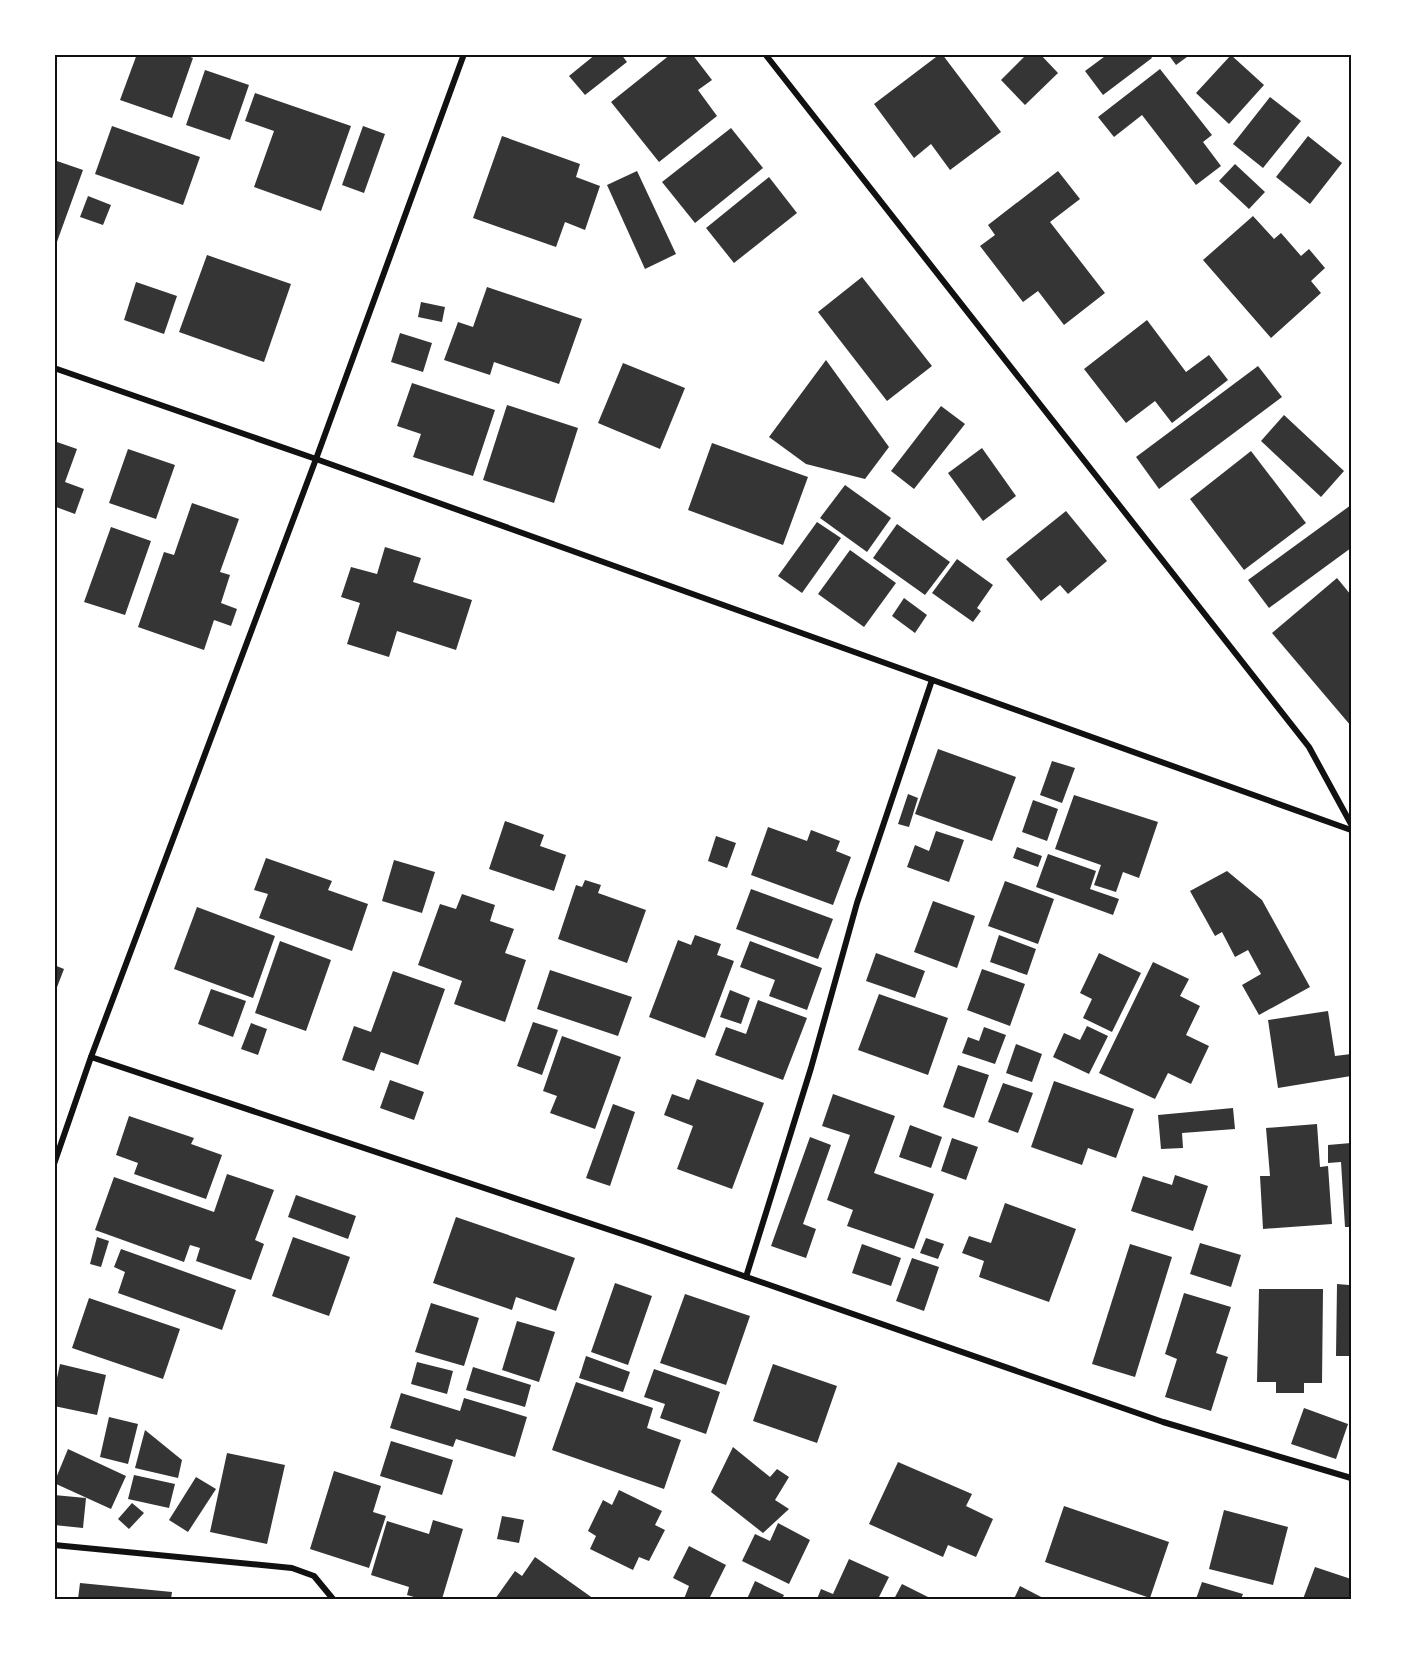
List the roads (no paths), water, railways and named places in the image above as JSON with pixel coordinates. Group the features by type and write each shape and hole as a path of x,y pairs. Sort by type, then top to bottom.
{"street":[{"path":"54,1164 91,1057 316,459 464,54"},
{"path":"765,54 1309,747 1351,824"},
{"path":"54,368 316,459 1351,830"},
{"path":"746,1277 811,1068 857,903 932,680"},
{"path":"91,1057 746,1277 1163,1422 1351,1478"},
{"path":"54,1545 292,1568 314,1576 333,1599"}]}
